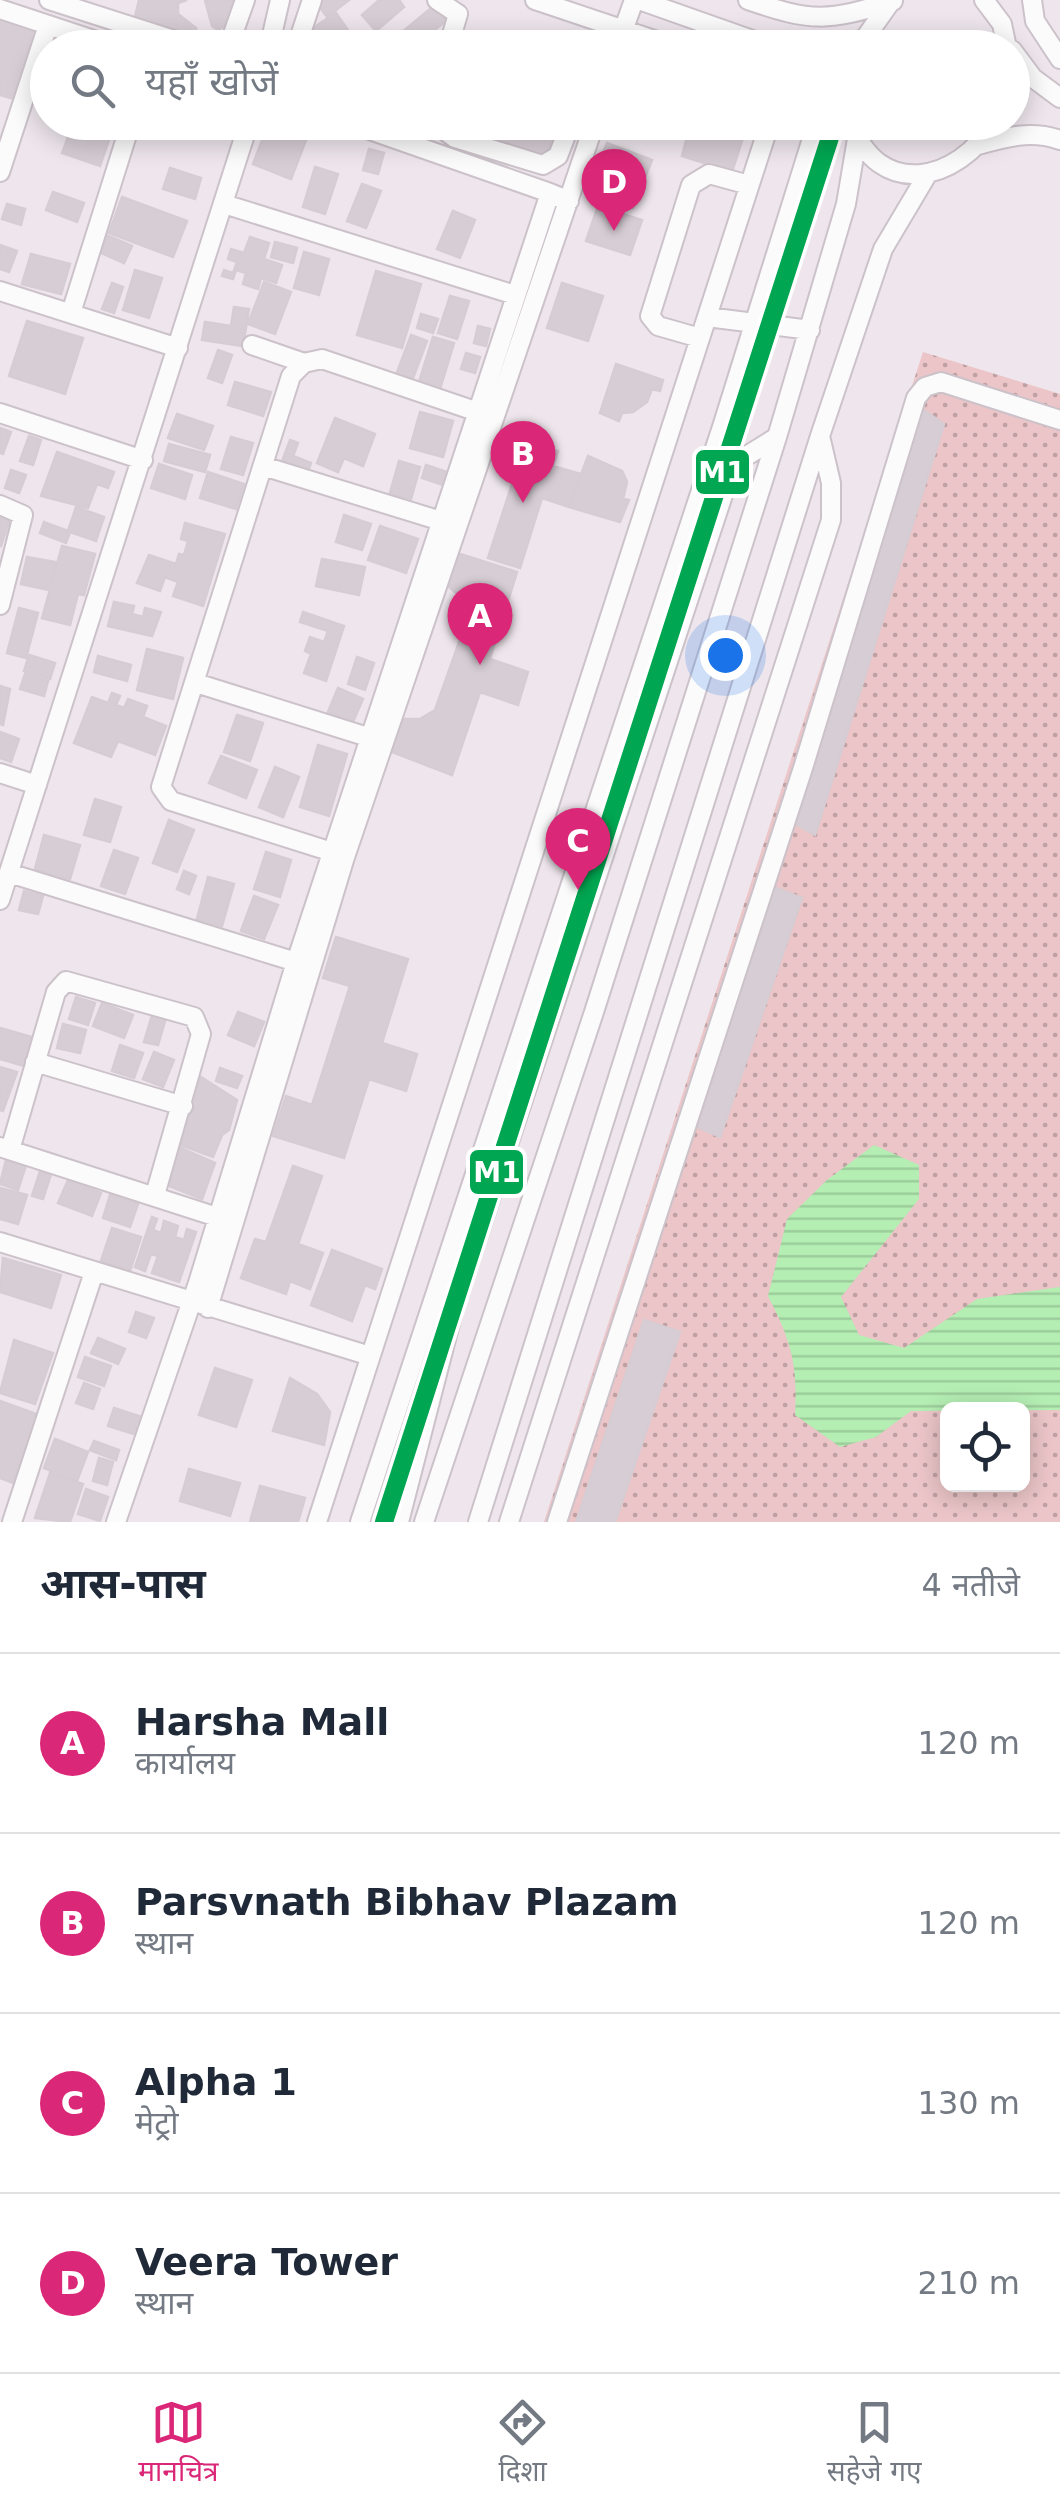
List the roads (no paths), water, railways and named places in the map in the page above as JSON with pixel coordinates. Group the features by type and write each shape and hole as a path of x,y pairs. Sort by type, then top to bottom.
{"street":[{"path":"49,0 143,30"},
{"path":"234,30 245,0"},
{"path":"300,30 312,0"},
{"path":"438,0 458,14 455,30"},
{"path":"456,30 465,0"},
{"path":"535,0 601,30"},
{"path":"623,30 637,0 723,30"},
{"path":"748,0 802,19 846,16 893,0"},
{"path":"871,30 893,0"},
{"path":"1032,0 1035,22 1060,60"},
{"path":"988,3 1004,30"},
{"path":"273,30 279,5 302,22"},
{"path":"0,10 63,30"},
{"path":"46,30 48,25"},
{"path":"0,172 9,113 30,66"},
{"path":"1030,74 1060,98"},
{"path":"1030,134 1060,140"},
{"path":"71,314 124,140"},
{"path":"0,900 244,140"},
{"path":"398,140 569,200"},
{"path":"462,140 543,165 558,156 564,140"},
{"path":"116,1522 200,1305 345,857 589,140"},
{"path":"316,1522 764,140"},
{"path":"360,1522 755,326 811,140"},
{"path":"424,1522 594,1012 777,438 846,204 853,140"},
{"path":"860,140 877,164 898,175 927,175 954,163 980,140"},
{"path":"976,146 995,140"},
{"path":"700,338 658,326 650,316 691,185 709,174 749,185"},
{"path":"478,1522 882,249 927,175"},
{"path":"200,1305 218,1218 296,962 550,193"},
{"path":"224,204 515,295"},
{"path":"0,291 178,348"},
{"path":"707,317 810,330"},
{"path":"252,344 304,363 322,360 478,412"},
{"path":"304,363 290,376 196,683 162,774 162,787 171,801 332,852"},
{"path":"557,1522 803,768 916,398 925,387 941,382 1060,420"},
{"path":"0,413 143,460"},
{"path":"508,1522 831,520 831,483 820,436"},
{"path":"399,1522 454,1308 728,480 740,460 777,438"},
{"path":"263,466 441,521"},
{"path":"0,506 23,515 23,524 0,605"},
{"path":"196,683 372,738"},
{"path":"0,773 37,785"},
{"path":"9,873 296,962"},
{"path":"155,1195 201,1034 194,1017 66,981 56,992 5,1149 218,1218"},
{"path":"35,1062 183,1106"},
{"path":"0,1242 368,1355"},
{"path":"12,1522 94,1272"}],"place":[{"name":"Veera Tower","path":"614,231"},
{"name":"Parsvnath Bibhav Plazam","path":"523,503"},
{"name":"Harsha Mall","path":"480,665"},
{"name":"Alpha 1","path":"578,890"}]}
